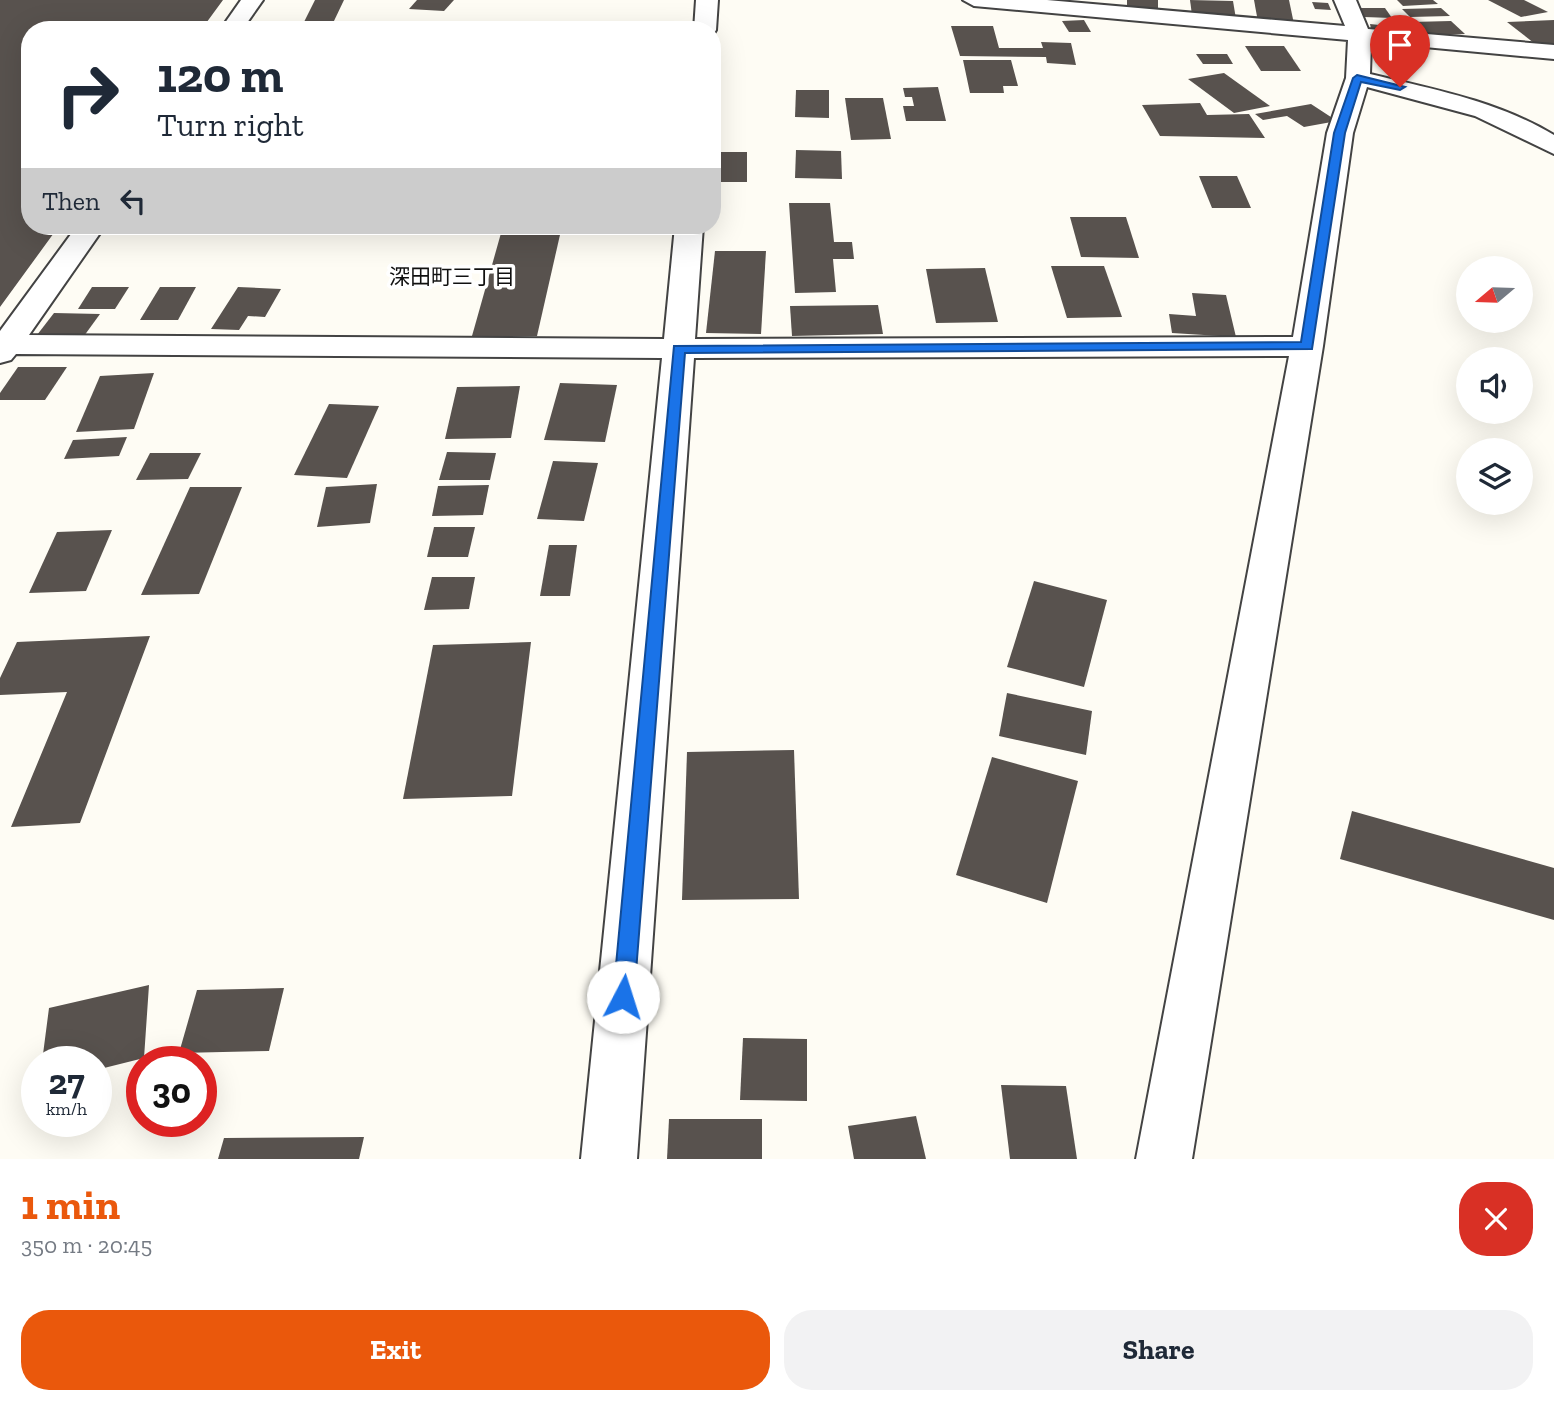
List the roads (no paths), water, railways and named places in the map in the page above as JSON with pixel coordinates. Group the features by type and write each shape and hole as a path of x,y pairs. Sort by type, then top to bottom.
{"street":[{"path":"237,21 252,0"},
{"path":"706,21 707,0"},
{"path":"974,0 1554,52"},
{"path":"1164,1159 1307,346 1340,133 1357,78 1360,36 1345,0"},
{"path":"1357,78 1479,108 1513,122 1554,146"},
{"path":"2,347 84,235"},
{"path":"610,1159 688,235"},
{"path":"2,347 679,349 1307,346"}],"district":[{"name":"深田町三丁目","path":"452,276"}]}
